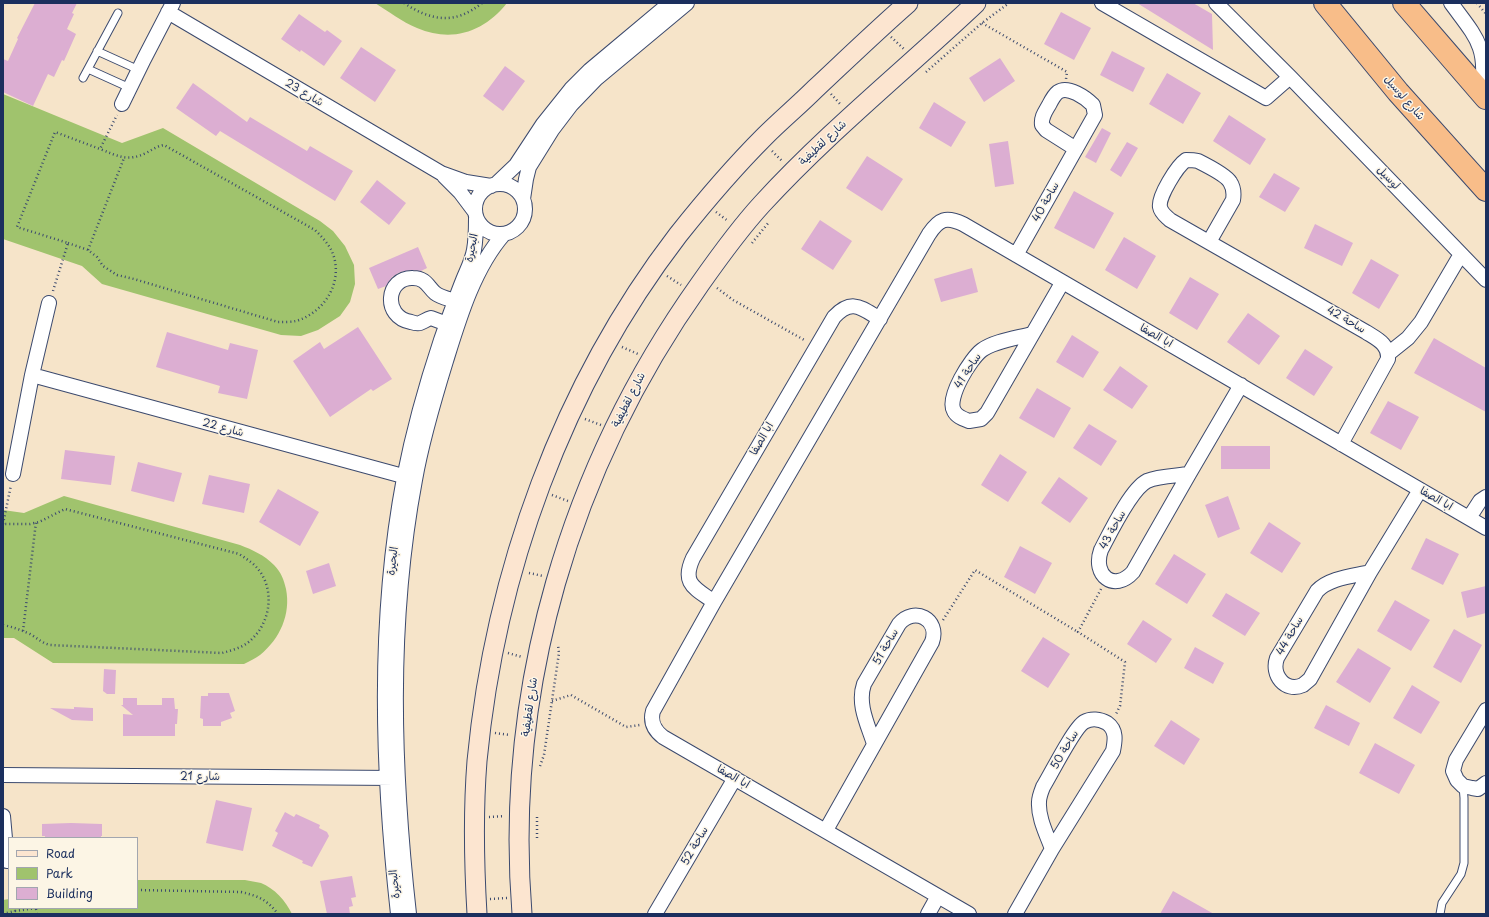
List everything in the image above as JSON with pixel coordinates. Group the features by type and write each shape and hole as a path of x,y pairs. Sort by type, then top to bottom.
{"highway":[{"name":"شارع لوسيل","path":"1325,3 1398,92 1486,190"},
{"path":"1404,3 1483,95"}],"street":[{"path":"523,200 527,173 532,161 590,70 670,3"},
{"path":"493,185 507,185 521,194 525,211 522,222 514,230 498,235 482,228 475,215 476,201 481,192 493,185 516,165 543,124 575,92 597,78 687,3"},
{"path":"476,907 474,871 477,762 484,702 494,650 512,569 538,491 571,414 609,340 654,269 704,203 761,141 880,27 908,3"},
{"name":"شارع لقطيفية","path":"522,906 529,815 525,737 537,660 556,580 580,505 627,401 678,314 739,230 793,171 852,116 919,67 937,40 976,3"},
{"path":"937,40 987,3"},
{"path":"1102,3 1266,98 1290,77"},
{"name":"لوسيل","path":"1216,3 1290,77 1486,280"},
{"path":"1451,3 1469,25 1480,44 1485,64 1483,95"},
{"name":"شارع 23","path":"122,104 170,8 441,173 466,182 493,185"},
{"path":"1065,90 1059,91 1055,95 1044,114 1042,125 1046,130 1076,149"},
{"name":"ساحة 40","path":"1016,255 1095,115 1093,106 1086,100 1070,91 1065,90"},
{"name":"ساحة 42","path":"1209,242 1233,200 1234,192 1229,180 1223,175 1198,161 1186,160 1178,168 1162,195 1160,201 1162,213 1170,220 1379,340 1384,344 1388,354"},
{"name":"شارع 23","path":"441,173 460,192 475,215"},
{"name":"البحيرة","path":"450,328 455,301 474,252 476,234 475,215"},
{"name":"ابا الصفا","path":"969,914 663,737 658,733 652,724 651,717 714,602 929,234 940,221 954,220 1242,385 1486,528"},
{"name":"البحيرة","path":"404,913 392,857 392,778 385,682 392,626 396,537 410,478 420,411 450,328 482,265 504,234"},
{"path":"1341,444 1385,365 1388,354 1408,338 1421,322 1461,254"},
{"path":"450,328 431,318 418,324 407,322 397,317 391,306 391,294 395,286 405,279 414,278 428,284 436,294 455,301"},
{"name":"ساحة 41","path":"1032,334 989,346 980,351 973,359 953,394 952,408 957,415 969,421 981,419 987,413 1062,283"},
{"path":"13,474 32,376 49,303"},
{"name":"ابا الصفا","path":"714,602 693,586 688,578 688,569 692,558 834,317 841,309 850,306 861,308 880,319"},
{"name":"شارع 22","path":"32,376 410,478"},
{"path":"1107,578 1115,582 1122,581 1128,578 1133,572 1242,385"},
{"name":"ساحة 43","path":"1107,578 1101,574 1098,566 1098,558 1133,493 1140,485 1147,481 1189,474"},
{"name":"ساحة 44","path":"1370,572 1334,581 1321,587 1317,591 1277,658 1275,670 1277,676 1282,682 1290,686 1296,686 1303,684 1310,679 1370,572 1420,490"},
{"path":"1469,518 1480,501 1486,497"},
{"name":"ساحة 51","path":"874,744 861,700 864,684 902,620 913,615 920,616 929,620 935,632"},
{"path":"826,830 932,642 935,632"},
{"path":"1486,710 1456,760 1453,771 1457,780 1463,786 1478,789 1486,783"},
{"name":"ساحة 50","path":"1052,849 1038,804 1043,787 1080,725 1091,719 1098,719 1110,725"},
{"path":"1015,914 1052,849 1113,751 1115,738 1114,731 1110,725"},
{"name":"شارع 21","path":"3,775 392,778"},
{"name":"ساحة 52","path":"655,914 735,778"},
{"path":"3,816 7,861"},
{"path":"928,914 938,896"}],"lane":[{"path":"83,78 118,13"},
{"path":"98,51 139,70"},
{"path":"88,69 130,88"},
{"path":"1440,914 1442,903 1461,874 1464,863 1463,786"}],"path":[{"path":"404,3 418,12 436,18 455,17 473,11 482,3"},
{"path":"880,27 919,67 1009,3"},
{"path":"1478,4 1486,14"},
{"path":"982,23 1067,72 1065,90"},
{"path":"820,84 852,116"},
{"path":"100,149 122,104"},
{"path":"55,132 124,158 134,158 164,144 315,230 327,242 334,257 336,274 332,290 324,305 310,315 295,321 278,322 117,275 103,266 97,257 88,250 17,227 55,132"},
{"path":"761,141 793,171"},
{"path":"88,250 124,158"},
{"path":"704,203 739,230"},
{"path":"748,247 772,218"},
{"path":"49,303 68,243"},
{"path":"654,269 694,293"},
{"path":"714,292 722,282"},
{"path":"717,288 734,300 816,347"},
{"path":"609,340 650,360"},
{"path":"571,414 614,429"},
{"path":"3,625 16,628 32,635 43,643 50,645 222,652 238,648 252,639 263,626 268,610 268,593 263,577 253,564 239,554 65,509 36,522 3,523 13,474"},
{"path":"538,491 580,505"},
{"path":"23,631 36,522"},
{"path":"512,569 556,580"},
{"path":"935,632 975,570 1125,662 1120,706 1110,725"},
{"path":"1078,632 1107,578"},
{"path":"539,769 544,756 559,653 558,644"},
{"path":"494,650 537,660"},
{"path":"552,701 571,695 626,727 652,724"},
{"path":"481,732 525,737"},
{"path":"475,817 529,815 536,845"},
{"path":"138,890 241,892 256,895 270,904 278,914"},
{"path":"476,907 522,906"},
{"path":"3,914 15,910 26,909"}],"green space":[{"path":"375,3 507,3 498,13 478,28 455,34 443,34 430,32 411,26"},
{"path":"3,94 122,143 163,128 320,221 333,231 345,246 354,265 355,284 350,302 340,316 318,330 301,336 281,335 102,284 82,266 3,239"},
{"path":"64,496 240,545 266,558 280,573 285,586 287,598 285,617 278,634 267,649 260,655 244,664 53,663 14,638 3,638 3,510 24,513"},
{"path":"138,880 245,880 266,885 279,896 292,914 3,914 3,900 8,899 8,909 138,909"}],"building":[{"path":"35,3 77,3 67,29 76,34 64,61 62,60 54,77 48,74 33,106 3,92 3,59 8,61 18,39 17,38"},
{"path":"1137,3 1193,3 1212,14 1213,50"},
{"path":"1061,12 1091,28 1074,60 1044,44"},
{"path":"299,14 325,32 327,30 342,41 324,66 301,50 300,52 281,39"},
{"path":"361,47 396,70 375,102 340,78"},
{"path":"1112,51 1145,68 1133,92 1100,75"},
{"path":"1000,58 1015,81 984,102 969,78"},
{"path":"505,66 525,81 503,111 483,96"},
{"path":"1167,73 1201,93 1183,124 1149,104"},
{"path":"193,83 247,122 250,117 307,151 310,146 353,171 335,201 220,131 216,136 176,108"},
{"path":"934,102 966,122 951,147 919,128"},
{"path":"1229,115 1266,139 1250,165 1213,141"},
{"path":"1102,128 1111,133 1096,163 1085,157"},
{"path":"1008,141 1014,184 995,187 989,144"},
{"path":"1127,142 1138,148 1121,177 1110,170"},
{"path":"867,156 903,179 882,211 846,188"},
{"path":"1274,173 1300,188 1285,212 1259,197"},
{"path":"377,180 406,203 389,225 360,202"},
{"path":"1074,191 1114,213 1094,249 1054,228"},
{"path":"820,220 852,241 833,270 801,249"},
{"path":"1315,224 1353,243 1342,266 1304,248"},
{"path":"1124,237 1156,256 1137,289 1105,270"},
{"path":"418,247 427,268 421,271 412,270 400,272 392,277 386,286 378,289 369,268"},
{"path":"1371,259 1399,275 1379,309 1352,293"},
{"path":"972,268 978,292 941,302 934,279"},
{"path":"1190,277 1219,294 1197,330 1169,313"},
{"path":"1248,313 1280,336 1259,365 1227,342"},
{"path":"358,327 392,379 373,391 371,389 330,417 293,361 320,342 324,349"},
{"path":"167,332 228,350 230,343 258,350 247,399 218,393 220,386 156,367"},
{"path":"1072,335 1099,352 1083,378 1056,362"},
{"path":"1434,338 1486,368 1486,412 1414,373"},
{"path":"1305,349 1333,367 1314,396 1286,378"},
{"path":"1120,366 1148,386 1132,409 1103,390"},
{"path":"1037,388 1071,408 1054,438 1019,418"},
{"path":"1388,401 1419,417 1401,450 1370,433"},
{"path":"1089,424 1117,441 1101,466 1073,448"},
{"path":"1221,446 1270,446 1270,469 1221,469"},
{"path":"65,450 115,456 111,485 61,479"},
{"path":"1000,454 1027,472 1008,502 981,485"},
{"path":"138,462 182,473 174,502 131,491"},
{"path":"209,475 250,484 244,513 202,504"},
{"path":"1059,477 1088,498 1070,523 1041,503"},
{"path":"278,489 319,512 300,546 259,522"},
{"path":"1228,496 1240,529 1218,538 1205,505"},
{"path":"1269,522 1301,543 1282,573 1250,553"},
{"path":"1426,538 1459,554 1443,585 1411,569"},
{"path":"1020,546 1052,563 1035,594 1004,577"},
{"path":"1174,554 1206,574 1187,604 1155,584"},
{"path":"329,563 336,586 313,594 306,571"},
{"path":"1486,586 1486,613 1467,618 1461,592"},
{"path":"1226,593 1260,613 1245,636 1212,616"},
{"path":"1395,600 1430,620 1411,651 1377,631"},
{"path":"1143,620 1172,639 1156,663 1127,644"},
{"path":"1454,629 1482,645 1461,683 1433,667"},
{"path":"1043,637 1070,654 1048,688 1021,671"},
{"path":"1195,647 1224,663 1213,684 1184,668"},
{"path":"1358,648 1391,668 1370,703 1336,682"},
{"path":"104,669 116,670 115,694 107,694 103,691"},
{"path":"1412,685 1440,702 1421,734 1393,718"},
{"path":"208,693 229,693 235,711 230,713 232,718 221,722 221,726 203,726 203,719 200,718 201,696 208,696"},
{"path":"123,698 137,698 137,705 162,705 162,698 174,698 175,709 178,709 177,724 175,724 175,736 123,736 123,714 133,715 121,705 123,705"},
{"path":"1326,705 1360,723 1349,746 1314,728"},
{"path":"74,707 93,708 93,721 72,720 50,708 74,709"},
{"path":"1171,720 1200,739 1184,765 1154,746"},
{"path":"1375,743 1415,765 1399,794 1359,773"},
{"path":"216,800 252,808 243,851 206,843"},
{"path":"285,812 294,817 296,814 320,825 319,828 327,832 329,836 312,867 272,846 278,833 275,831"},
{"path":"42,824 102,824 102,836 45,837 42,836"},
{"path":"352,876 356,897 351,898 353,906 349,907 350,914 327,914 320,881"},
{"path":"1173,891 1214,914 1160,914"}]}
